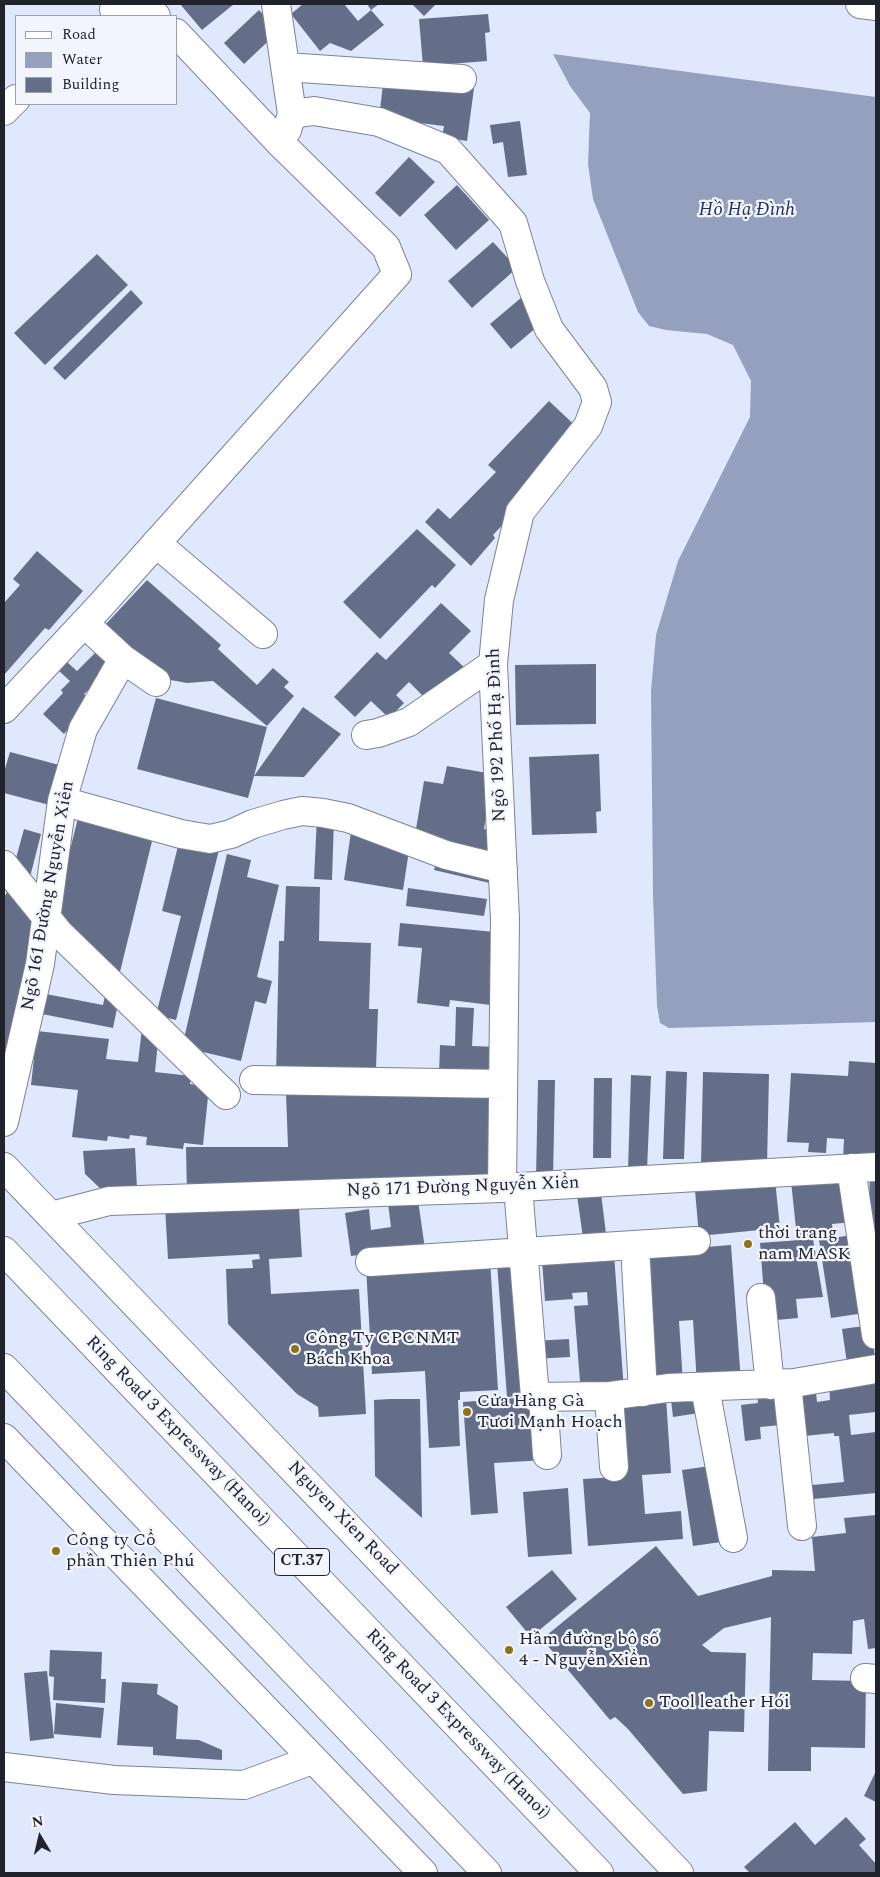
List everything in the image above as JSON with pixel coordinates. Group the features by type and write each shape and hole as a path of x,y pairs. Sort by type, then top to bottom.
{"main road":[{"path":"276,4 292,114 288,130 278,141"},
{"path":"860,4 876,6"},
{"path":"110,10 133,10 152,15"},
{"path":"4,710 397,274 386,247 278,141 178,35"},
{"path":"286,67 462,79"},
{"path":"4,111 15,100"},
{"name":"Ngõ 192 Phố Hạ Đình","path":"292,114 314,111 379,122 448,150 513,223 530,281 549,329 592,388 597,402 588,426 520,512 498,600 492,664 505,919 503,1084 510,1188 524,1253 533,1386 535,1397 543,1398"},
{"path":"156,543 263,634"},
{"path":"84,623 123,659 156,682"},
{"name":"Ngõ 161 Đường Nguyễn Xiển","path":"4,1122 40,964 62,801 83,729 123,659"},
{"path":"366,735 378,733 409,722 492,664"},
{"path":"62,801 181,834 210,839 231,834 282,815 302,811 322,813 348,818 446,855 503,869"},
{"path":"4,865 66,940 226,1095"},
{"path":"254,1080 503,1084"},
{"name":"Nguyen Xien Road","path":"4,1167 679,1873"},
{"path":"864,1167 876,1335"},
{"name":"Ngõ 171 Đường Nguyễn Xiển","path":"51,1216 109,1201 510,1188 864,1167"},
{"path":"370,1262 696,1242"},
{"path":"635,1245 643,1392"},
{"name":"Ring Road 3 Expressway (Hanoi)","path":"4,1251 599,1873"},
{"path":"761,1298 779,1384 802,1526"},
{"path":"4,1368 488,1873"},
{"path":"547,1455 543,1398 609,1396 643,1392 779,1384 876,1369"},
{"path":"4,1387 473,1873"},
{"path":"705,1388 733,1538"},
{"path":"609,1396 614,1467"},
{"path":"4,1438 312,1760 423,1873"},
{"path":"4,1767 114,1780 244,1785 312,1760"}],"water":[{"name":"Hồ Hạ Đình","path":"553,54 876,97 876,1022 669,1028 660,1023 657,1006 653,895 651,691 656,635 678,561 750,417 751,381 733,345 707,334 666,330 649,326 638,312 593,199 588,164 590,113 570,86"}],"building":[{"path":"180,4 234,4 202,30"},
{"path":"303,4 344,4 358,21 371,10 384,25 351,51 330,43 320,51 291,14"},
{"path":"367,4 379,4 371,10"},
{"path":"412,4 436,4 424,16"},
{"path":"259,10 279,31 244,64 224,43"},
{"path":"488,14 490,32 485,33 487,61 423,66 419,19"},
{"path":"384,76 474,88 467,141 442,137 444,126 379,118"},
{"path":"520,121 527,175 508,177 503,142 493,144 490,125"},
{"path":"409,157 435,182 400,217 375,193"},
{"path":"457,185 489,220 456,250 424,215"},
{"path":"493,242 517,268 472,308 448,281"},
{"path":"97,254 128,285 45,365 14,333"},
{"path":"131,290 143,303 65,380 53,368"},
{"path":"522,297 543,322 511,349 490,324"},
{"path":"549,401 582,432 526,500 493,535 495,538 471,566 425,522 438,508 450,519 496,472 488,465"},
{"path":"417,529 456,565 435,588 432,585 380,639 343,602"},
{"path":"37,551 83,591 49,630 45,628 4,675 4,603 20,585 13,579"},
{"path":"147,580 221,645 218,649 257,685 273,668 289,682 284,687 294,696 267,726 213,681 187,683 165,679 105,625"},
{"path":"441,603 471,631 449,653 466,669 449,686 444,681 426,699 409,682 396,695 404,703 389,718 371,701 355,717 334,697 377,652 386,660"},
{"path":"102,646 119,662 84,694 93,703 64,734 43,714 63,693 61,690 70,681 59,671 67,662 77,671"},
{"path":"596,664 596,724 516,725 515,665"},
{"path":"156,698 267,727 248,798 137,769"},
{"path":"303,707 341,734 304,777 254,776"},
{"path":"10,752 67,767 57,807 4,793 4,772"},
{"path":"599,754 601,811 596,812 597,833 532,835 529,757"},
{"path":"447,766 493,774 484,829 498,832 494,855 414,841 424,781 443,784"},
{"path":"317,817 334,818 332,880 314,879"},
{"path":"78,818 154,833 119,976 55,919 59,894"},
{"path":"352,825 410,844 403,890 344,880"},
{"path":"24,829 41,834 30,877 12,873"},
{"path":"178,846 219,850 176,1020 156,1015 181,916 162,911"},
{"path":"227,854 251,860 247,877 279,885 257,977 272,981 266,1004 255,1001 241,1061 182,1047"},
{"path":"438,856 497,870 494,884 434,870"},
{"path":"286,886 320,887 319,941 371,943 369,1009 378,1009 376,1069 276,1075 279,941 284,941"},
{"path":"10,888 44,921 21,1022 5,1050 4,897"},
{"path":"408,888 487,899 484,916 406,906"},
{"path":"400,923 495,932 499,1006 450,1000 449,1007 417,1003 422,948 398,946"},
{"path":"106,991 120,994 113,1028 42,1014 46,994 103,1005"},
{"path":"456,1007 474,1008 472,1046 497,1047 496,1076 439,1074 440,1045 455,1046"},
{"path":"142,1029 159,1031 155,1072 191,1076 190,1084 209,1087 203,1145 184,1143 183,1149 146,1145 147,1137 130,1135 129,1139 108,1136 107,1141 72,1137 78,1090 31,1085 37,1031 109,1039 106,1059 138,1062"},
{"path":"849,1061 876,1063 876,1162 843,1160 844,1139 827,1138 826,1153 808,1152 809,1143 787,1142 791,1073 848,1076"},
{"path":"666,1071 687,1072 684,1159 663,1159"},
{"path":"703,1072 769,1074 767,1166 701,1165"},
{"path":"631,1075 651,1076 647,1170 628,1169"},
{"path":"594,1078 612,1078 611,1158 593,1158"},
{"path":"538,1080 555,1080 553,1178 536,1178"},
{"path":"497,1085 500,1186 187,1196 186,1147 288,1147 286,1093"},
{"path":"135,1148 137,1189 103,1191 85,1174 83,1151"},
{"path":"848,1174 853,1222 832,1224 833,1234 797,1238 791,1181"},
{"path":"870,1176 876,1177 876,1227 868,1227"},
{"path":"694,1179 775,1180 780,1228 699,1236"},
{"path":"600,1185 607,1242 584,1245 576,1188"},
{"path":"418,1200 425,1249 394,1250 351,1256 345,1213 369,1209 371,1230 391,1227 388,1203"},
{"path":"280,1204 281,1209 299,1208 302,1257 269,1259 271,1294 359,1289 366,1414 319,1417 318,1407 297,1394 228,1324 226,1269 253,1268 252,1260 260,1259 259,1254 168,1259 165,1206"},
{"path":"859,1234 871,1312 831,1318 819,1240"},
{"path":"813,1239 823,1297 796,1299 798,1318 766,1321 760,1243"},
{"path":"731,1245 741,1382 697,1385 693,1320 679,1321 683,1383 654,1385 644,1252"},
{"path":"614,1254 624,1391 581,1394 574,1306 588,1305 587,1292 572,1293 573,1299 545,1301 542,1260"},
{"path":"490,1259 498,1390 460,1392 460,1400 458,1400 460,1446 429,1448 425,1371 372,1374 366,1266"},
{"path":"521,1260 532,1395 507,1397 497,1263"},
{"path":"871,1325 876,1366 848,1370 842,1329"},
{"path":"569,1339 570,1357 534,1359 533,1341"},
{"path":"876,1378 876,1412 849,1415 851,1435 876,1432 876,1493 803,1500 802,1486 844,1482 839,1436 834,1436 834,1433 804,1436 799,1385 815,1384 817,1402 830,1400 829,1383"},
{"path":"695,1389 699,1413 673,1417 670,1391"},
{"path":"778,1392 781,1425 760,1427 761,1439 745,1441 741,1405 758,1403 757,1393"},
{"path":"517,1398 517,1405 543,1403 546,1460 494,1463 498,1513 471,1515 463,1402"},
{"path":"666,1398 671,1473 642,1475 645,1514 681,1511 683,1539 588,1546 583,1479 618,1477 613,1402"},
{"path":"420,1399 422,1518 375,1476 374,1400"},
{"path":"717,1465 728,1541 693,1546 682,1470"},
{"path":"568,1488 572,1554 528,1557 523,1492"},
{"path":"876,1515 876,1648 868,1649 864,1619 853,1621 852,1654 813,1653 812,1680 866,1681 865,1748 811,1747 811,1771 768,1771 771,1617 724,1628 702,1645 711,1652 746,1653 744,1732 709,1731 707,1791 683,1794 628,1729 615,1717 610,1720 542,1639 656,1546 698,1596 772,1576 772,1570 815,1571 812,1537 846,1533 844,1518"},
{"path":"552,1570 577,1599 531,1637 506,1607"},
{"path":"50,1650 102,1652 101,1679 106,1679 105,1703 53,1700 54,1677 49,1676"},
{"path":"47,1671 54,1738 30,1741 24,1673"},
{"path":"122,1682 158,1684 157,1694 178,1706 176,1739 199,1740 222,1750 222,1760 153,1755 153,1747 117,1745"},
{"path":"56,1703 104,1708 101,1738 54,1734"},
{"path":"876,1771 876,1802 864,1796"},
{"path":"846,1817 866,1839 859,1845 876,1864 876,1873 750,1873 744,1867 795,1822 815,1845"}],"place":[{"name":"thời trang nam MASK","path":"748,1244"},
{"name":"Công Ty CPCNMT Bách Khoa","path":"295,1349"},
{"name":"Cửa Hàng Gà Tươi Mạnh Hoạch","path":"467,1412"},
{"name":"Công ty Cổ phần Thiên Phú","path":"56,1551"},
{"name":"Hầm đường bộ số 4 - Nguyễn Xiển","path":"509,1650"},
{"name":"Tool leather Hói","path":"649,1703"}]}
